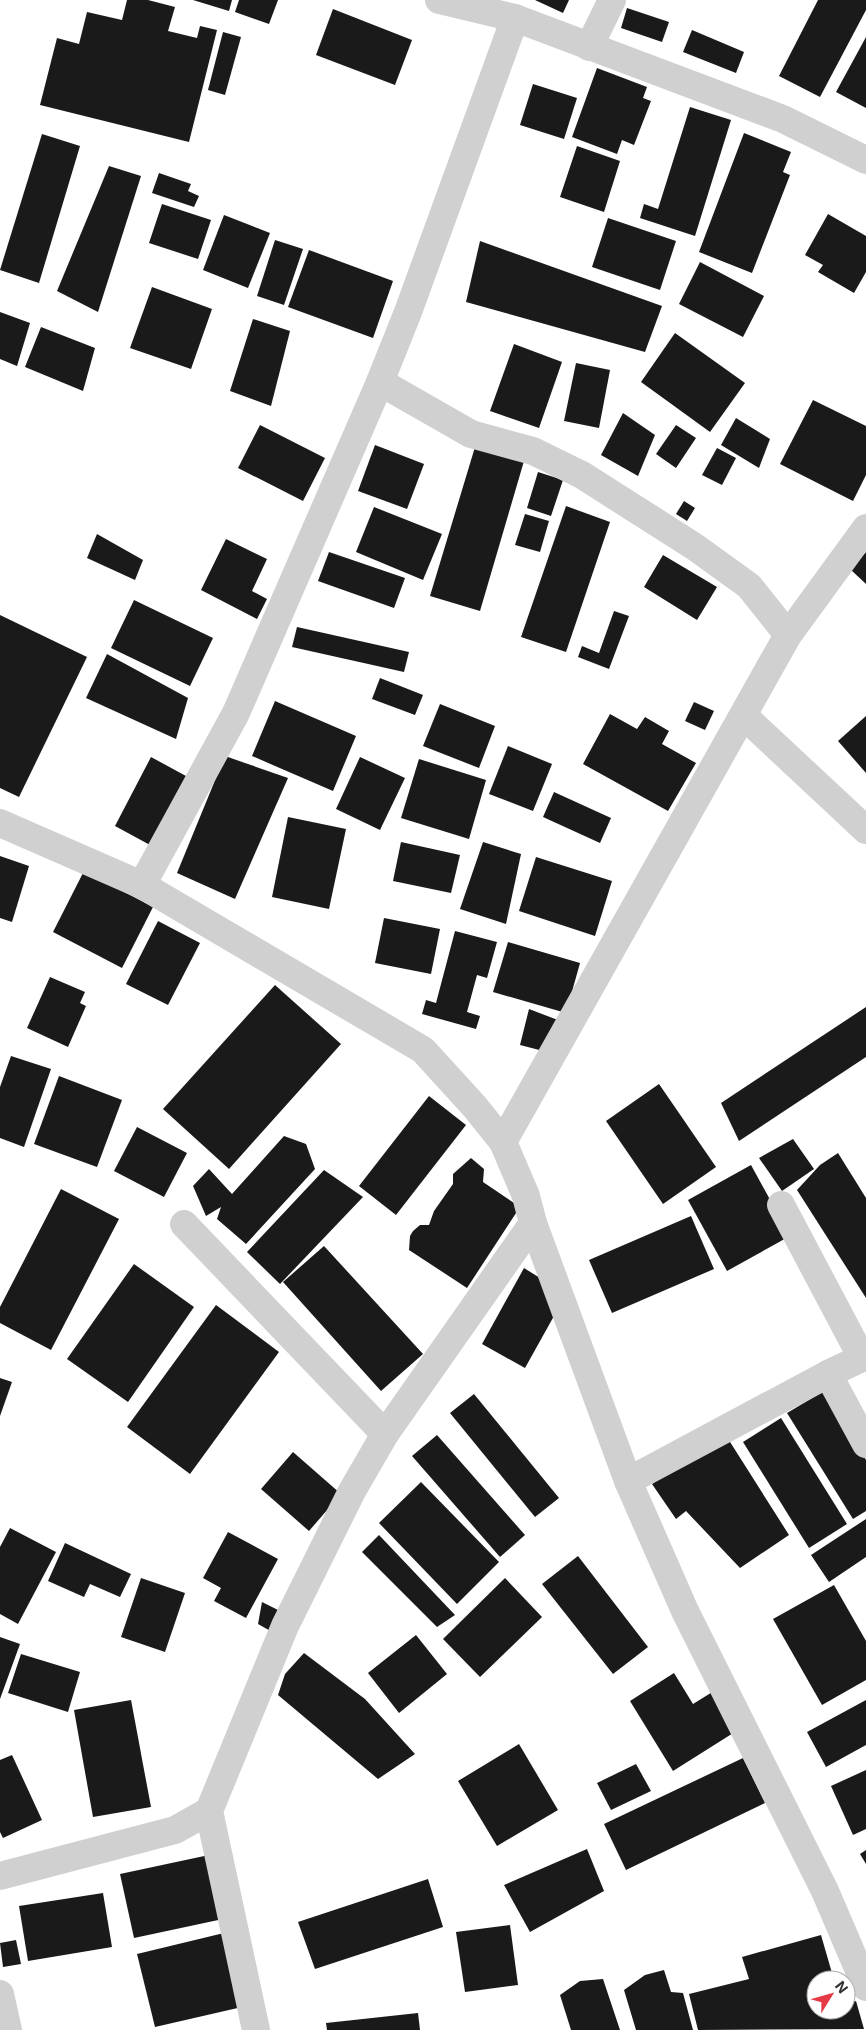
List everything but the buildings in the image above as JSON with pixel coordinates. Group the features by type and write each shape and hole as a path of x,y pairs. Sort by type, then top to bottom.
{"street":[{"path":"439,0 515,18 782,118 866,160"},
{"path":"589,47 612,0"},
{"path":"142,885 236,713 380,382 408,312 515,18"},
{"path":"380,382 471,434 533,451 582,475 695,547 749,586 788,635"},
{"path":"503,1142 788,635 866,528"},
{"path":"744,716 866,830"},
{"path":"0,823 142,885 423,1050 475,1107 503,1142 526,1196 533,1223 628,1481 685,1611 825,1891 866,1987"},
{"path":"628,1481 828,1374 864,1357 780,1205"},
{"path":"256,2030 209,1811 285,1626 352,1491 385,1434 533,1223"},
{"path":"184,1224 385,1434"},
{"path":"828,1374 866,1444"},
{"path":"0,1876 175,1830 209,1811"},
{"path":"0,1994 8,2030"}]}
